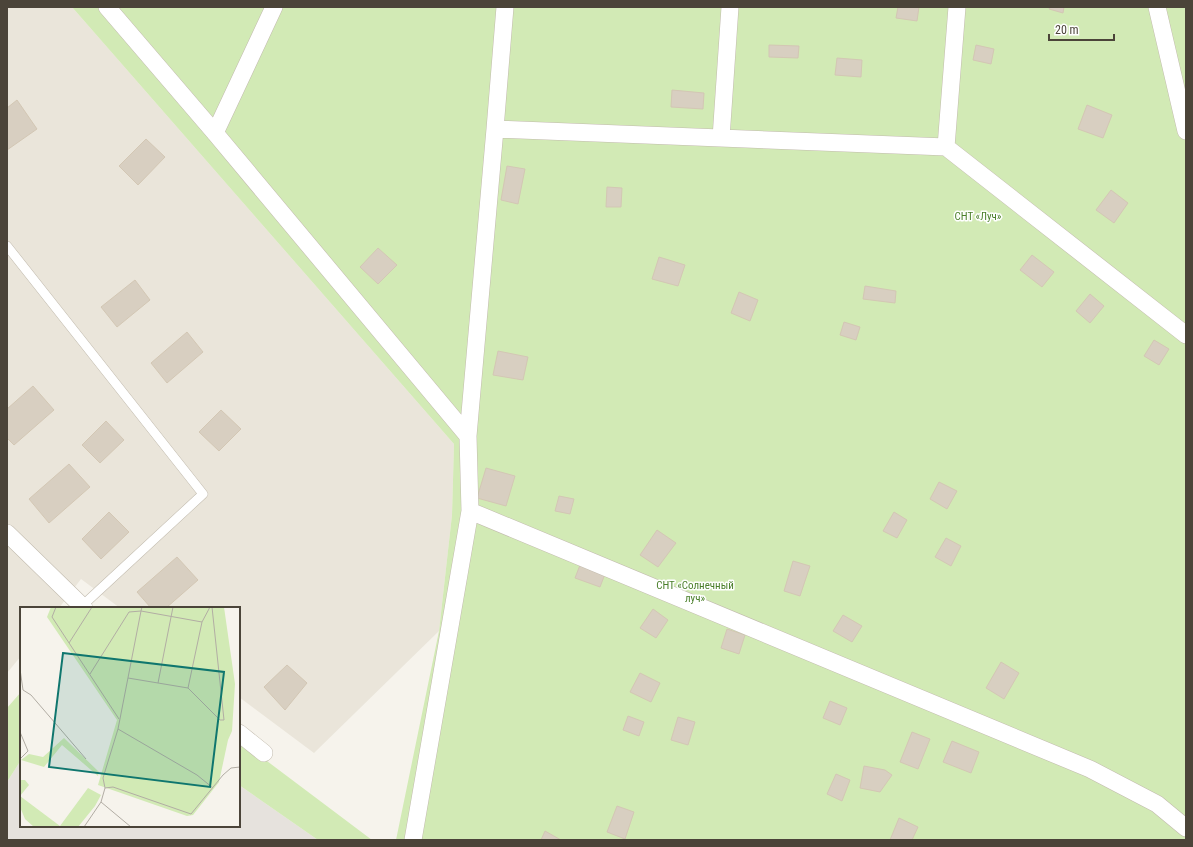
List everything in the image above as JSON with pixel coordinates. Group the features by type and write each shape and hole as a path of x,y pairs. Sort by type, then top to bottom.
{"street":[{"path":"107,7 215,133 468,436"},
{"path":"215,133 274,7"},
{"path":"412,840 470,511 468,436 505,7"},
{"path":"720,138 730,7"},
{"path":"946,147 957,7"},
{"path":"1157,7 1186,131"},
{"path":"495,129 946,147 1186,335"},
{"path":"470,511 1090,770 1157,804 1186,828"},
{"path":"7,533 83,607"},
{"path":"240,734 264,753"}],"lane":[{"path":"7,246 203,494 83,607"}],"shaded area":[{"path":"7,7 72,7 454,444 452,515 439,631 314,753 240,698 240,607 119,607 81,579 60,607 20,607 20,657 7,673"},
{"path":"20,762 20,827 240,827 240,786 318,840 7,840 7,782"}],"green space":[{"path":"72,7 1186,7 1186,840 396,840 439,631 452,515 454,444"},
{"path":"20,693 20,762 7,782 7,708"},
{"path":"240,741 372,840 318,840 240,786"}],"building":[{"path":"898,7 919,7 917,21 896,18"},
{"path":"1050,7 1064,7 1063,13 1049,9"},
{"path":"769,45 799,46 798,58 769,57"},
{"path":"976,45 994,49 991,64 973,60"},
{"path":"837,58 862,60 861,77 835,75"},
{"path":"672,90 704,93 703,109 671,107"},
{"path":"17,100 37,129 7,150 7,108"},
{"path":"1087,105 1112,115 1103,138 1078,129"},
{"path":"146,139 165,157 138,185 119,166"},
{"path":"507,166 525,169 518,204 501,200"},
{"path":"607,187 622,188 621,207 606,207"},
{"path":"1111,190 1128,203 1114,223 1096,210"},
{"path":"378,248 397,265 378,284 360,267"},
{"path":"1032,255 1054,272 1042,287 1020,270"},
{"path":"659,257 685,265 678,286 652,279"},
{"path":"135,280 150,300 117,327 101,307"},
{"path":"865,286 896,291 895,303 863,299"},
{"path":"739,292 758,300 750,321 731,313"},
{"path":"1090,294 1104,306 1090,323 1076,311"},
{"path":"844,322 860,327 856,340 840,335"},
{"path":"187,332 203,352 167,383 151,363"},
{"path":"1154,340 1169,349 1159,365 1144,356"},
{"path":"498,351 528,357 523,380 493,375"},
{"path":"33,386 54,410 14,445 7,438 7,409"},
{"path":"221,410 241,429 219,451 199,432"},
{"path":"106,421 124,440 100,463 82,445"},
{"path":"69,464 90,487 49,523 29,499"},
{"path":"486,468 515,476 506,506 477,498"},
{"path":"939,482 957,491 947,509 930,499"},
{"path":"559,496 574,499 570,514 555,511"},
{"path":"109,512 129,532 101,559 82,539"},
{"path":"894,512 907,520 897,538 883,531"},
{"path":"657,530 676,543 658,567 640,555"},
{"path":"946,538 961,546 951,566 935,557"},
{"path":"177,557 198,580 167,607 150,607 137,592"},
{"path":"793,561 810,566 800,596 784,591"},
{"path":"580,565 605,574 600,587 575,578"},
{"path":"653,609 668,620 656,638 640,628"},
{"path":"843,615 862,626 852,642 833,631"},
{"path":"727,629 745,635 739,654 721,648"},
{"path":"1001,662 1019,673 1004,699 986,688"},
{"path":"287,665 307,683 285,710 264,687"},
{"path":"640,673 660,683 651,702 630,692"},
{"path":"830,701 847,708 840,725 823,718"},
{"path":"628,716 644,722 639,736 623,730"},
{"path":"678,717 695,722 688,745 671,740"},
{"path":"912,732 930,739 918,769 900,762"},
{"path":"952,741 979,752 971,773 943,762"},
{"path":"864,766 885,770 892,775 880,792 860,788"},
{"path":"836,774 850,780 842,801 827,794"},
{"path":"617,806 634,812 625,839 607,832"},
{"path":"899,818 918,827 912,840 890,840"},
{"path":"545,831 561,840 541,840"}],"park label":[{"name":"СНТ «Луч»","path":"978,216"},
{"name":"СНТ «Солнечный луч»","path":"695,591"}]}
